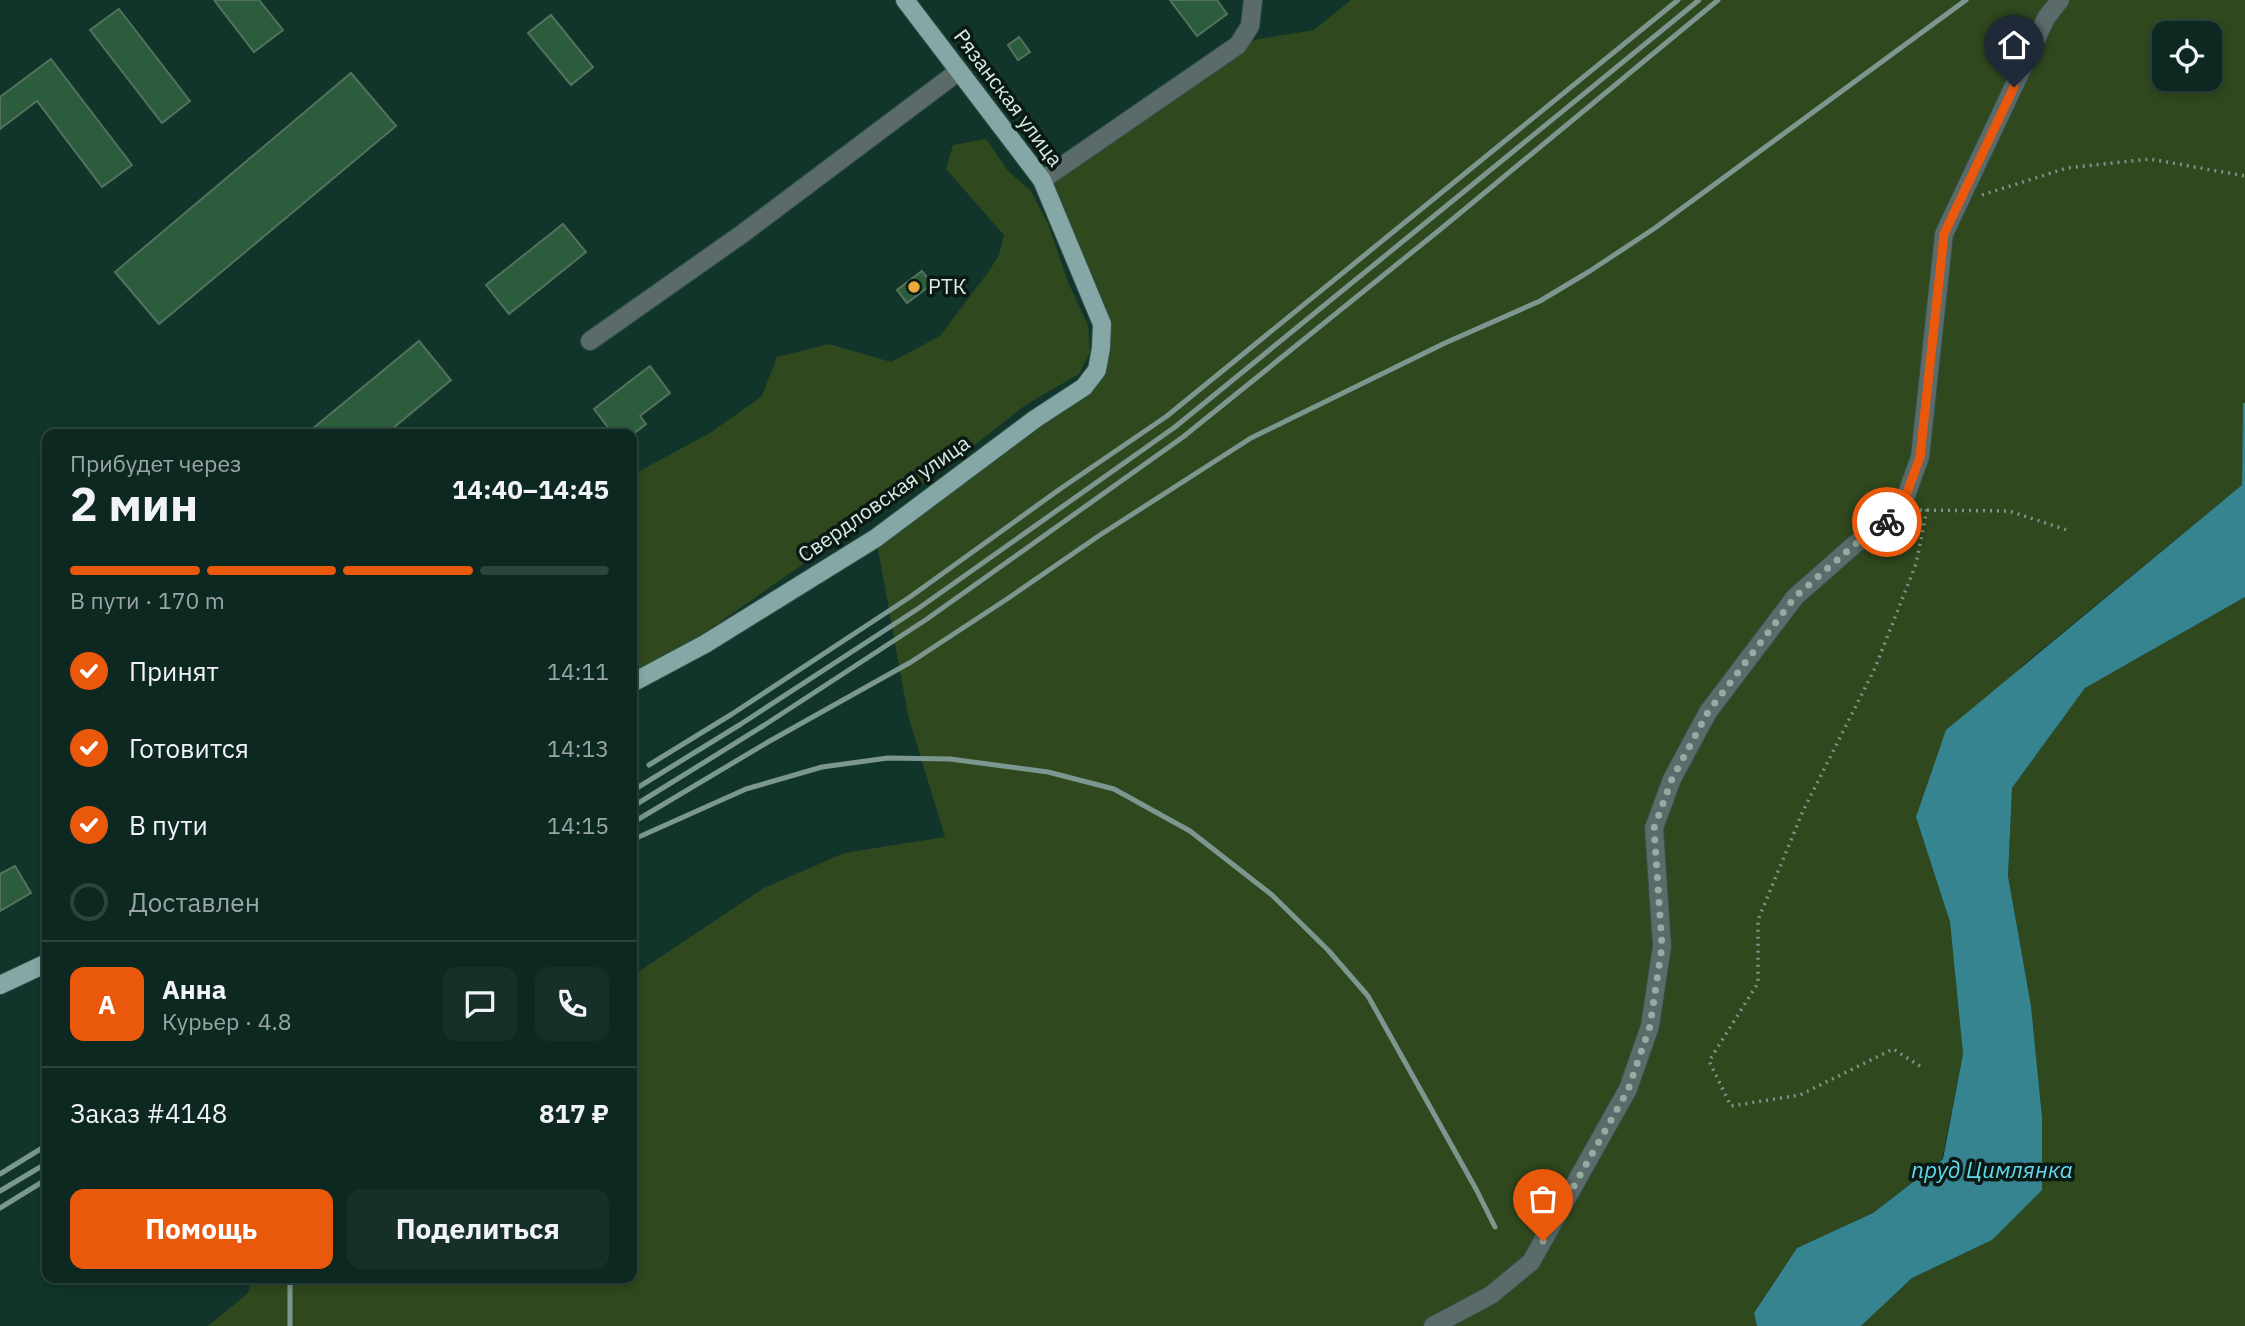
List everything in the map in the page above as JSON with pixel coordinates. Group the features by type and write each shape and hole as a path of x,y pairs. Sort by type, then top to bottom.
{"main road":[{"name":"Рязанская улица","path":"905,0 1042,180 1102,324 1101,348"},
{"name":"Свердловская улица","path":"637,680 705,644 876,538 1035,419 1084,387 1097,370 1101,348"},
{"path":"0,985 42,965"}],"street":[{"path":"1042,180 1238,45 1251,26 1253,0"},
{"path":"1433,1326 1491,1295 1531,1262 1628,1090 1650,1026 1662,946 1654,828 1672,779 1708,712 1795,597 1854,545 1900,512 1920,457 1944,234 2046,18 2060,0"},
{"path":"590,341 742,233 959,71"}],"path":[{"path":"1960,202 2067,168 2150,159 2245,175"},
{"path":"1900,512 1927,509 2009,511 2067,530"},
{"path":"1920,1066 1893,1049 1800,1095 1731,1106 1709,1061 1758,983 1758,920 1803,811 1875,668 1916,564 1927,509"}],"green space":[{"path":"1351,0 2245,0 2245,403 2242,485 2023,665 1916,817 1950,922 1963,1054 1942,1159 1873,1213 1797,1248 1754,1313 1757,1326 208,1326 248,1293 251,1283 637,1283 637,973 764,888 844,853 945,837 908,715 876,538 1084,388 1101,348 1042,180 1238,45 1314,30"},
{"path":"986,139 1009,172 1031,191 1048,224 1068,282 1088,325 1090,352 1079,374 1027,404 900,501 858,526 710,629 637,670 637,472 710,433 762,396 777,357 829,344 891,362 940,336 989,271 999,255 1004,235 946,169 953,145"},
{"path":"2245,597 2245,1326 1861,1326 1912,1278 1992,1240 2042,1190 2042,1117 2031,1006 2008,876 2012,788 2085,688"}],"water":[{"name":"пруд Цимлянка","path":"2243,403 2245,597 2085,688 2012,788 2008,876 2031,1006 2042,1117 2042,1190 1992,1240 1912,1278 1861,1326 1757,1326 1754,1313 1797,1248 1873,1213 1943,1159 1963,1054 1950,922 1916,817 1946,730 2242,485"}],"building":[{"path":"214,0 259,0 283,30 254,52"},
{"path":"1170,0 1217,0 1227,14 1197,36"},
{"path":"119,9 190,101 162,123 90,30"},
{"path":"551,15 593,67 571,85 528,33"},
{"path":"1019,37 1030,52 1018,60 1008,45"},
{"path":"51,59 132,165 102,187 37,101 0,129 0,97"},
{"path":"351,73 396,126 159,324 115,272"},
{"path":"563,224 586,252 509,314 486,285"},
{"name":"РТК","path":"922,271 932,284 907,303 897,290"},
{"path":"419,341 451,380 392,429 312,429"},
{"path":"650,366 670,393 640,416 646,424 637,431 609,429 594,409"},
{"path":"15,866 31,893 0,911 0,874"}],"railway":[{"path":"649,765 910,597 1167,416 1678,0"},
{"path":"637,788 919,608 1175,427 1699,0"},
{"path":"637,804 927,619 1183,437 1718,0"},
{"path":"637,820 768,742 911,662 1251,438 1445,343 1540,301 1590,271 1655,228 1966,0"},
{"path":"637,838 746,789 822,767 888,758 950,759 1048,772 1114,789 1190,831 1272,895 1328,950 1368,996 1495,1227"},
{"path":"0,1174 42,1148"},
{"path":"0,1191 42,1166"},
{"path":"0,1208 42,1182"},
{"path":"290,1283 290,1326"}],"way so far":[{"path":"1543,1241 1628,1090 1650,1026 1662,946 1654,828 1672,779 1708,712 1795,597 1854,545 1887,522"}],"place":[{"name":"РТК","path":"914,287"}],"route":[{"path":"1887,522 1900,512 1920,457 1944,234 2014,87"}]}
